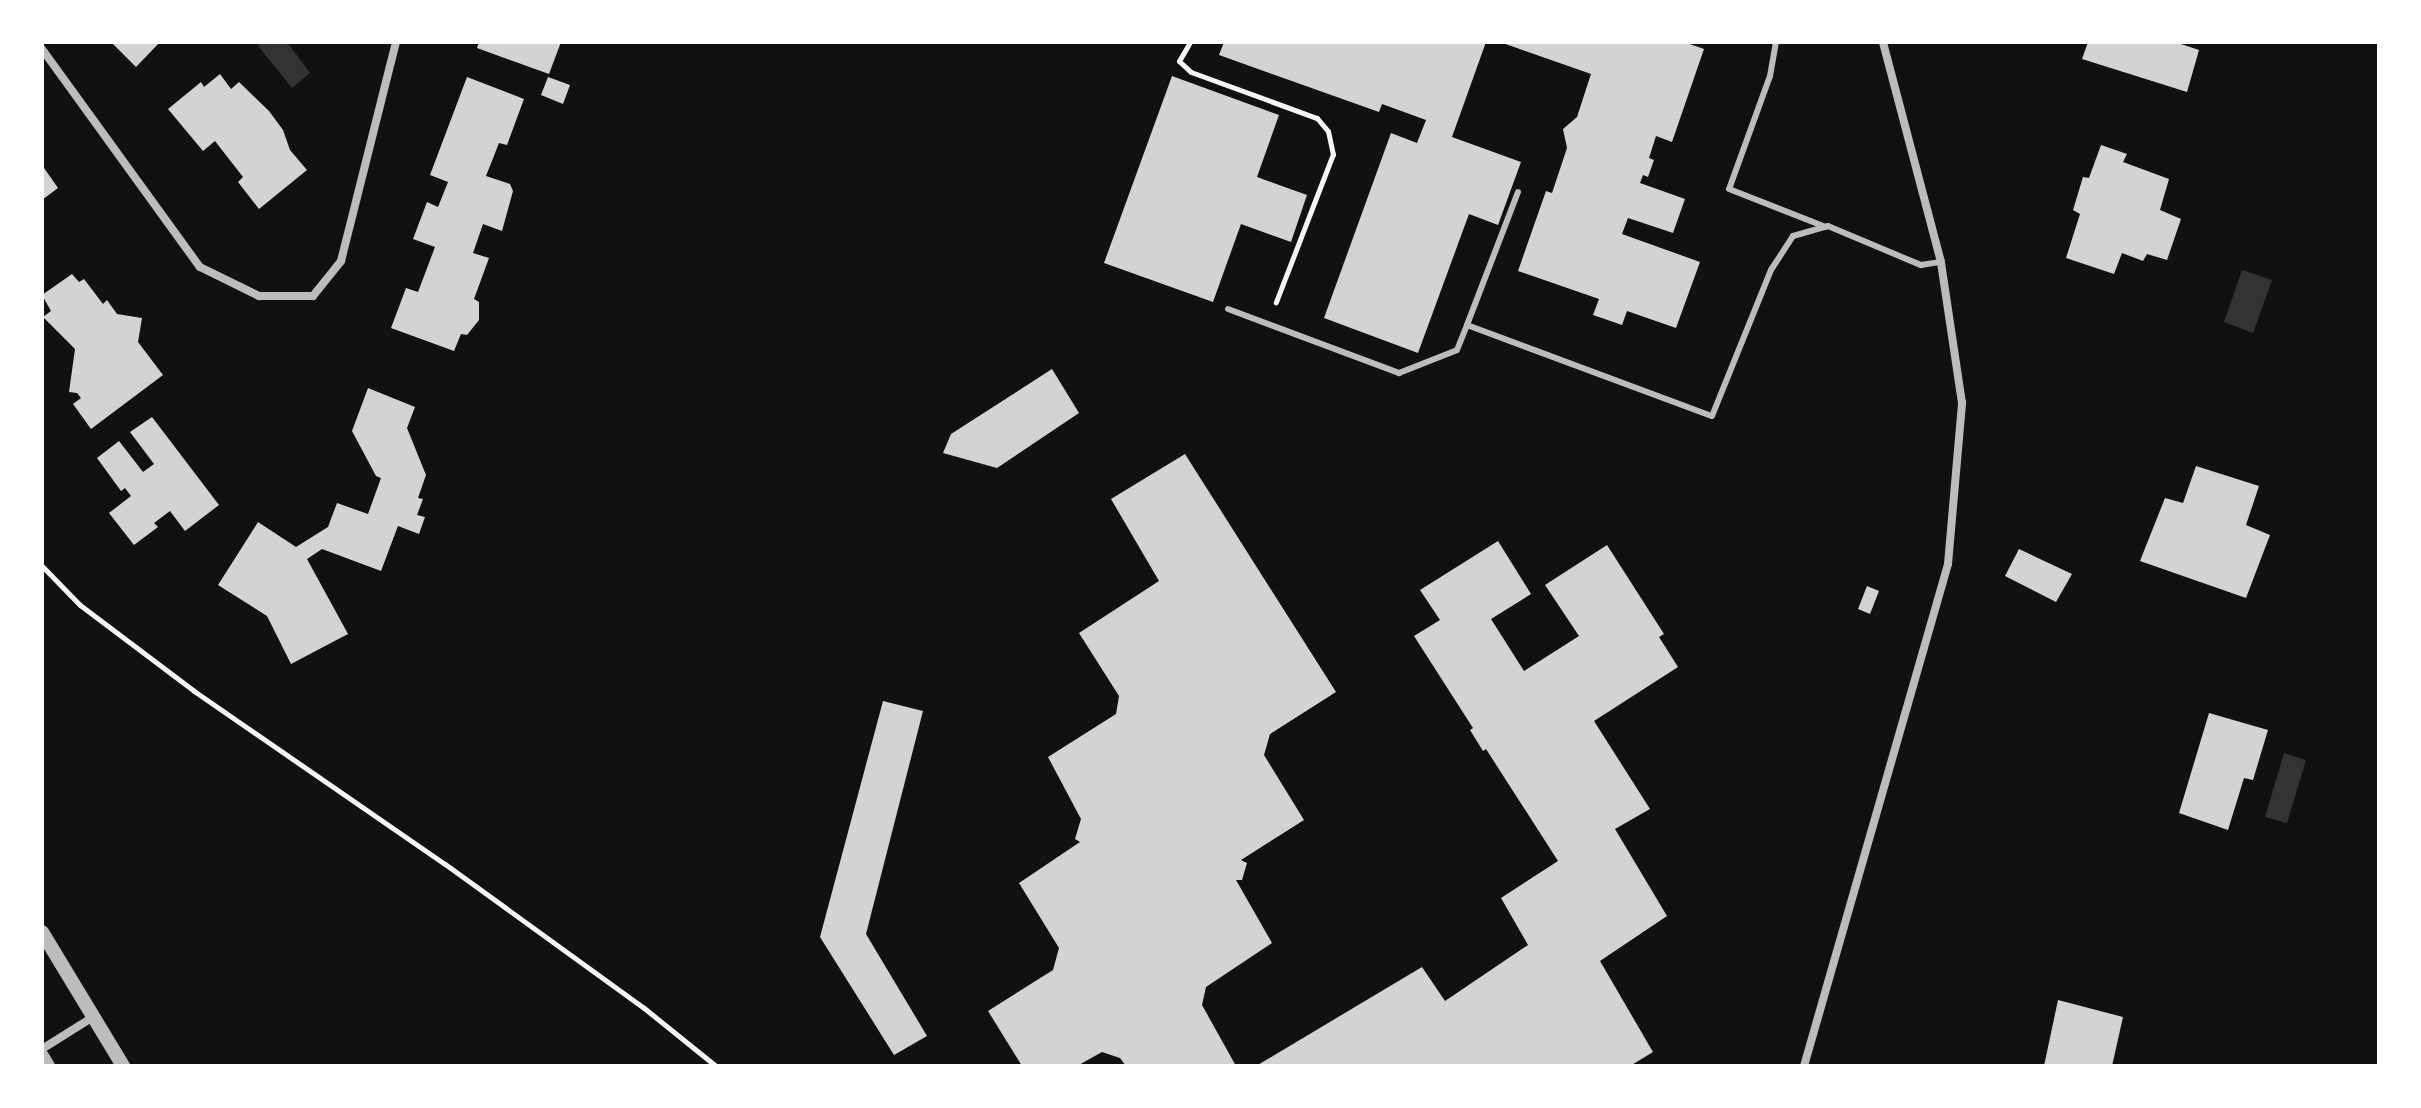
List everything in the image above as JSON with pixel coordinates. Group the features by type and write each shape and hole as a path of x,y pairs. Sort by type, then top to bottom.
{"street":[{"path":"42,49 200,267 259,296 313,296 341,261 396,42"},
{"path":"1804,1066 1948,564 1962,403 1941,262 1883,42"},
{"path":"42,932 123,1066"},
{"path":"42,1049 93,1017"},
{"path":"42,1056 48,1066"}],"lane":[{"path":"1776,42 1770,76 1729,189 1921,265 1941,262"},
{"path":"1228,309 1399,373 1457,350 1518,192"},
{"path":"1467,325 1712,416 1771,270 1793,236 1826,227"}],"path":[{"path":"1190,42 1179,61 1191,72 1317,118 1328,131 1333,154 1268,324"},
{"path":"42,566 80,605 194,691 445,864 644,1008 716,1066"}],"shaded area":[{"path":"263,42 287,42 310,73 292,88 258,46"},
{"path":"2242,270 2272,280 2253,333 2224,322"},
{"path":"2284,753 2306,760 2287,823 2265,817"}],"building":[{"path":"111,42 160,42 136,67"},
{"path":"479,42 561,42 549,74 477,48"},
{"path":"1224,42 1486,42 1452,137 1521,162 1498,225 1469,214 1418,353 1324,318 1391,133 1417,143 1426,120 1382,104 1379,112 1219,55"},
{"path":"1500,42 1684,42 1704,49 1672,142 1656,136 1649,158 1654,160 1648,177 1643,175 1640,183 1685,199 1673,233 1628,218 1622,234 1700,262 1676,328 1627,311 1622,325 1593,315 1599,299 1518,271 1546,191 1552,193 1567,148 1563,129 1577,117 1591,74"},
{"path":"2088,42 2175,42 2199,50 2187,92 2082,59"},
{"path":"220,74 231,89 239,82 269,111 283,130 290,150 307,170 259,209 238,182 243,177 215,141 203,151 168,109 201,82 204,87"},
{"path":"1172,76 1279,115 1257,177 1307,195 1291,242 1241,224 1213,302 1104,263"},
{"path":"467,77 524,99 507,145 499,143 486,176 510,184 513,191 502,231 483,224 473,253 489,258 474,299 479,302 479,320 467,335 461,334 454,351 391,328 406,288 418,292 435,247 413,239 427,202 438,207 448,182 430,175"},
{"path":"548,77 570,85 563,104 541,95"},
{"path":"2101,145 2127,154 2123,162 2169,179 2160,210 2181,219 2167,260 2147,254 2143,261 2122,253 2114,274 2066,258 2080,214 2073,210 2083,177 2089,178"},
{"path":"42,165 58,188 42,200"},
{"path":"72,274 79,282 84,279 103,304 107,300 117,314 142,318 138,342 163,375 91,429 73,404 81,398 77,393 69,392 75,349 43,317 51,311 42,295"},
{"path":"1052,369 1079,413 997,468 943,453 951,434"},
{"path":"368,388 415,407 407,428 426,475 418,498 423,499 417,515 425,517 419,534 398,526 381,571 322,549 307,559 348,634 291,664 267,616 218,585 258,522 296,547 328,527 337,503 368,514 381,478 376,476 352,431"},
{"path":"152,417 219,505 185,531 170,511 154,523 158,527 134,545 109,513 131,496 125,488 121,491 97,458 119,441 143,472 154,464 130,432"},
{"path":"1185,454 1336,692 1270,734 1264,755 1304,820 1241,860 1247,863 1242,880 1236,880 1272,943 1206,987 1202,1005 1236,1066 1126,1066 1120,1058 1102,1052 1077,1066 1022,1066 988,1011 1053,970 1059,948 1019,883 1080,842 1075,839 1081,819 1048,757 1116,714 1119,696 1079,633 1159,581 1111,499"},
{"path":"2196,466 2259,486 2246,525 2270,535 2246,598 2140,561 2165,498 2183,503"},
{"path":"1498,541 1531,594 1491,619 1524,671 1579,636 1545,585 1607,545 1664,634 1659,637 1678,667 1594,721 1650,809 1615,829 1667,916 1600,961 1653,1052 1630,1066 1256,1066 1422,967 1445,1001 1528,945 1501,898 1558,861 1486,749 1483,751 1470,730 1473,728 1414,636 1440,620 1420,590"},
{"path":"2019,549 2072,574 2056,602 2005,576"},
{"path":"1867,586 1879,591 1870,614 1858,609"},
{"path":"883,701 923,711 866,934 927,1036 894,1055 820,937"},
{"path":"2209,713 2268,730 2253,780 2244,778 2228,830 2179,813"},
{"path":"2058,1000 2123,1017 2112,1066 2044,1066"}]}
